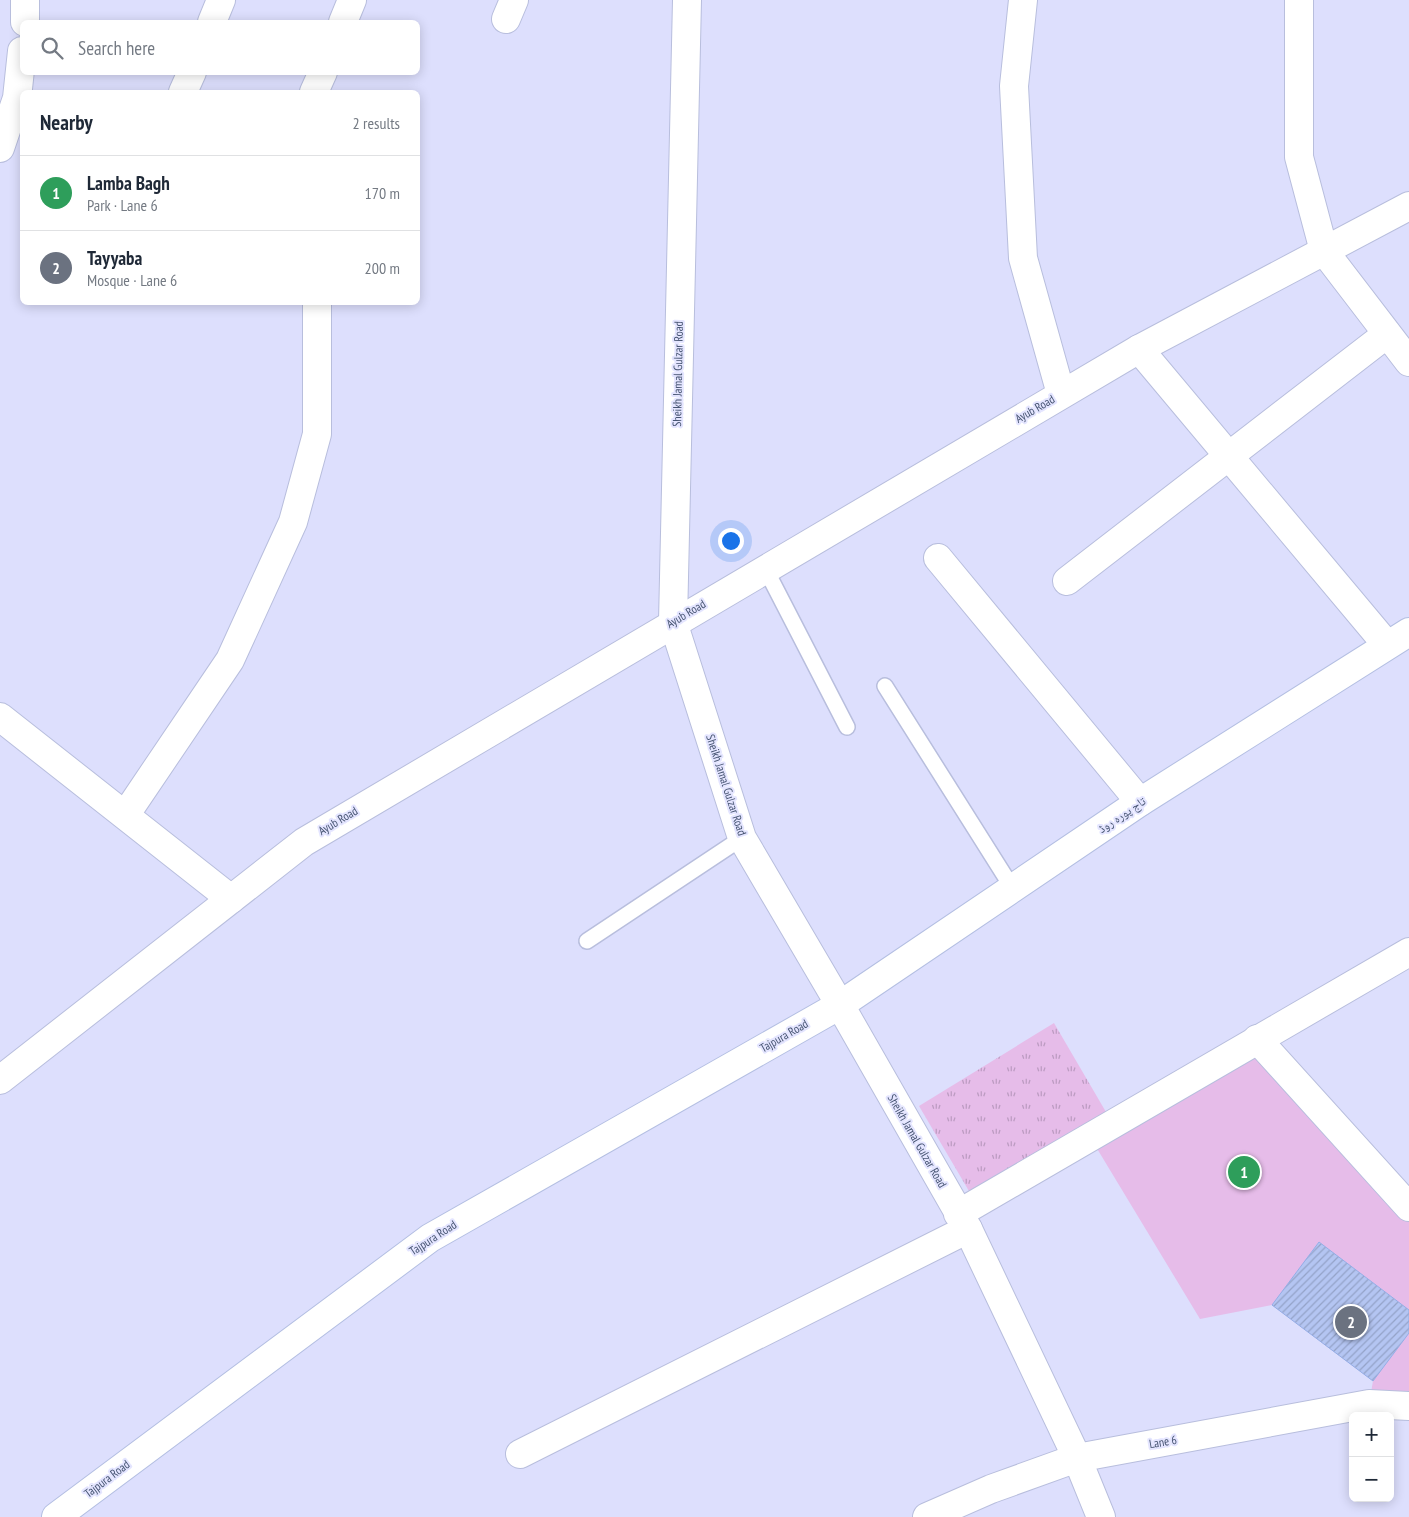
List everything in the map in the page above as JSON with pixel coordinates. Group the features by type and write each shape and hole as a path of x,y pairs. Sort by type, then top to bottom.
{"street":[{"path":"25,0 25,20"},
{"path":"213,20 221,0"},
{"path":"344,20 352,0"},
{"name":"Sheikh Jamal Gulzar Road","path":"687,0 673,622 742,838 840,1005 963,1222 1077,1458 1101,1517"},
{"path":"1023,0 1014,86 1023,258 1061,394"},
{"path":"1299,0 1299,156 1324,251 1409,362"},
{"path":"0,148 17,98 20,70"},
{"path":"185,90 191,75"},
{"path":"315,90 321,75"},
{"name":"Ayub Road","path":"0,1080 304,842 673,622 1139,349 1409,206"},
{"path":"126,814 230,660 293,522 317,434 317,305"},
{"path":"1067,581 1387,334"},
{"path":"1139,349 1229,456 1398,638"},
{"path":"938,558 1140,802"},
{"name":"تاج پورہ روڈ","path":"840,1005 1140,802 1398,638"},
{"path":"0,717 126,814 231,899"},
{"path":"520,1454 963,1222 1257,1040 1409,952"},
{"name":"Tajpura Road","path":"56,1517 430,1238 840,1005"},
{"path":"1257,1040 1409,1207"},
{"name":"Lane 6","path":"927,1517 991,1489 1077,1458 1369,1404 1409,1406"}],"lane":[{"path":"765,568 847,727"},
{"path":"885,686 1013,888"},
{"path":"586,941 742,838"}],"green space":[{"path":"1054,1023 1113,1124 976,1203 919,1106"},
{"path":"1257,1039 1409,1207 1409,1310 1319,1242 1272,1305 1200,1319 1090,1137"},
{"path":"1409,1333 1409,1406 1369,1404 1373,1381"}],"building":[{"path":"1319,1242 1409,1310 1409,1333 1373,1381 1272,1305"}],"place":[{"name":"Lamba Bagh","path":"1244,1172"},
{"name":"Tayyaba","path":"1351,1322"}]}
